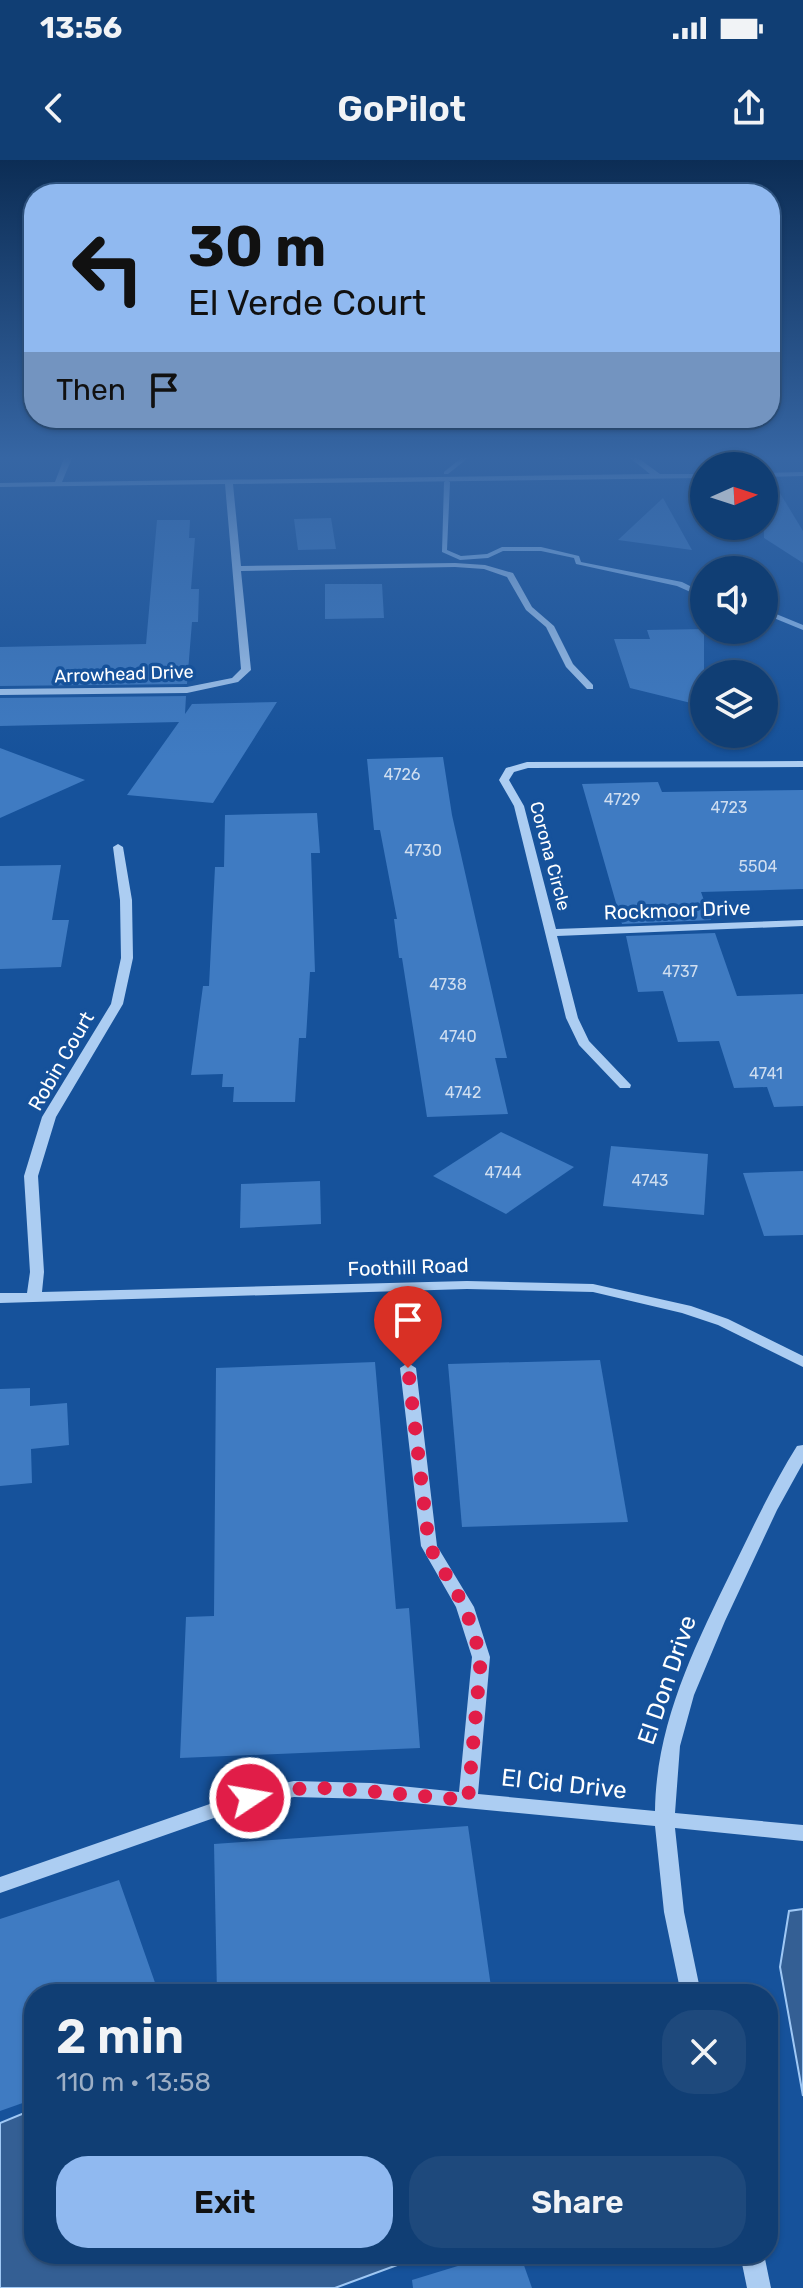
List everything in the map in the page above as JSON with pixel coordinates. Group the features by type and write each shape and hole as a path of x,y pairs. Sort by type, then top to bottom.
{"street":[{"name":"Arrowhead Drive","path":"0,692 187,690 235,680 246,670 236,557"},
{"path":"237,569 455,565 485,567 510,575 529,608 550,626 569,665 590,687"},
{"name":"Corona Circle","path":"625,1085 583,1042 572,1018 519,806 504,780 510,770 527,765 803,764"},
{"name":"Robin Court","path":"34,1297 37,1272 31,1176 49,1117 117,1004 127,958 126,900 118,847"},
{"name":"Rockmoor Drive","path":"552,933 803,923"},
{"name":"Foothill Road","path":"0,1298 467,1285 593,1288 686,1309 723,1322 803,1362"},
{"path":"408,1368 429,1546 465,1607 481,1657 468,1800"},
{"name":"El Don Drive","path":"689,1984 670,1881 664,1820 667,1770 677,1722 710,1634 782,1481 803,1450"},
{"name":"El Cid Drive","path":"0,1885 250,1798 294,1789 331,1788 803,1833"},
{"path":"754,2264 759,2288"}],"water":[{"path":"803,1909 803,2096 780,1967 789,1911"},
{"path":"24,2113 24,2264 400,2264 335,2288 0,2288 0,2123"}],"building":[{"path":"154,557 193,557 191,589 199,589 198,622 192,622 187,684 0,686 0,647 146,644"},
{"path":"325,584 382,584 384,618 325,619"},
{"path":"690,629 690,644 704,644 704,660 690,660 690,703 630,688 614,639 650,639 647,630"},
{"path":"186,696 185,714 192,704 277,702 213,803 127,795 179,722 0,726 0,698"},
{"path":"0,748 85,780 0,818"},
{"path":"443,757 452,815 507,1058 495,1058 508,1114 427,1117 402,958 399,958 394,919 397,919 380,830 374,830 367,759"},
{"path":"658,782 662,792 803,790 803,889 701,892 711,920 622,924 582,784"},
{"path":"317,813 320,853 311,853 315,972 310,972 306,1038 299,1038 295,1102 233,1102 234,1087 222,1087 223,1074 191,1075 203,986 209,986 215,867 224,867 225,815"},
{"path":"61,865 52,920 69,920 61,967 0,969 0,866"},
{"path":"715,933 737,996 803,994 803,1106 774,1107 767,1087 734,1088 719,1041 678,1042 663,991 638,992 626,936"},
{"path":"501,1132 574,1167 506,1214 433,1176"},
{"path":"611,1146 708,1154 704,1215 603,1206"},
{"path":"803,1171 803,1235 764,1236 743,1173"},
{"path":"320,1181 321,1224 240,1228 241,1184"},
{"path":"600,1360 628,1522 462,1527 448,1364"},
{"path":"375,1362 396,1609 409,1608 420,1748 180,1758 186,1617 214,1616 216,1368"},
{"path":"30,1388 30,1406 67,1403 69,1445 31,1449 32,1483 0,1486 0,1389"},
{"path":"468,1826 491,1984 217,1984 214,1844"},
{"path":"119,1880 155,1984 24,1984 24,2103 0,2111 0,1919"},
{"path":"464,2264 524,2264 532,2288 413,2288 412,2280"}],"waterway":[{"path":"458,557 470,557"},
{"path":"577,557 578,563 679,584 690,589"},
{"path":"778,617 803,628"}],"route":[{"path":"250,1798 294,1789 331,1788 468,1800 481,1657 465,1607 429,1546 408,1368"}]}
